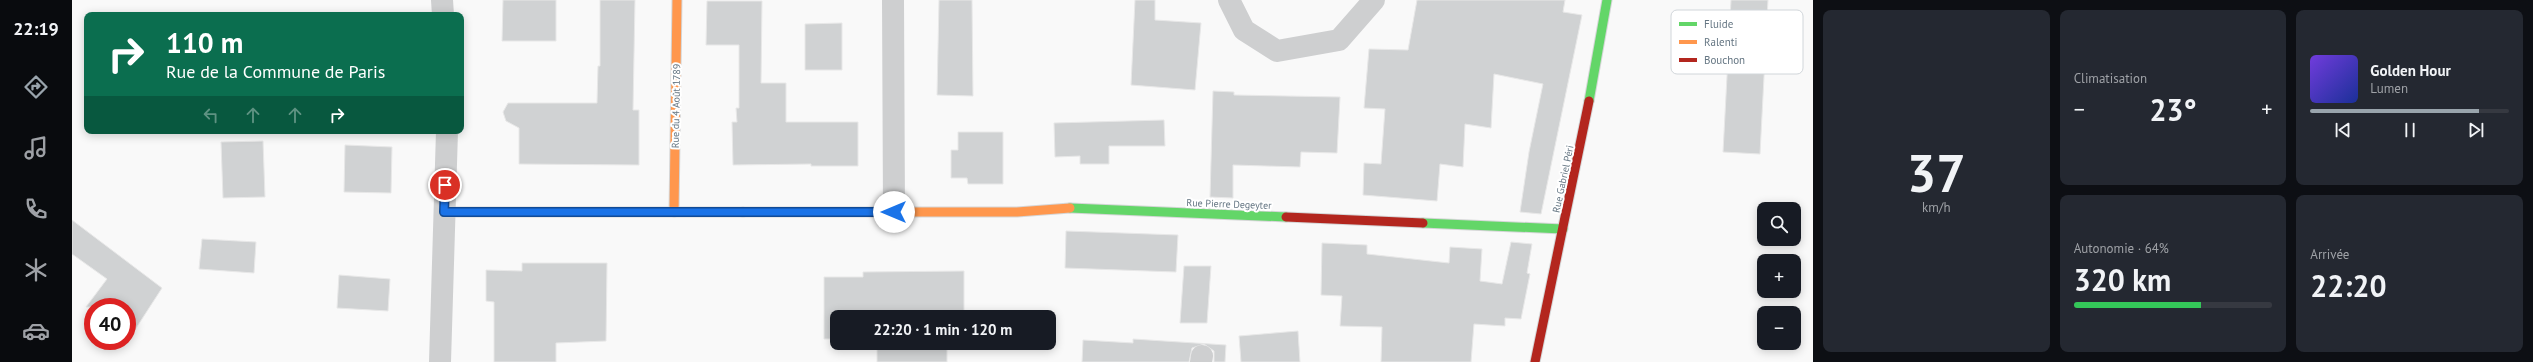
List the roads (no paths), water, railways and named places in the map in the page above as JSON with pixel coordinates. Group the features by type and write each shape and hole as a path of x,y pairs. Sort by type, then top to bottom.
{"street":[{"path":"442,0 443,12"},
{"name":"Rue du 4 Août 1789","path":"674,212 677,0"},
{"path":"893,0 894,212"},
{"path":"1229,0 1244,30 1277,51 1339,40 1374,0"},
{"name":"Rue Gabriel Péri","path":"1535,362 1583,138 1607,0"},
{"path":"440,362 446,134"},
{"name":"Rue Pierre Degeyter","path":"444,212 1017,212 1066,208 1563,229"}]}
